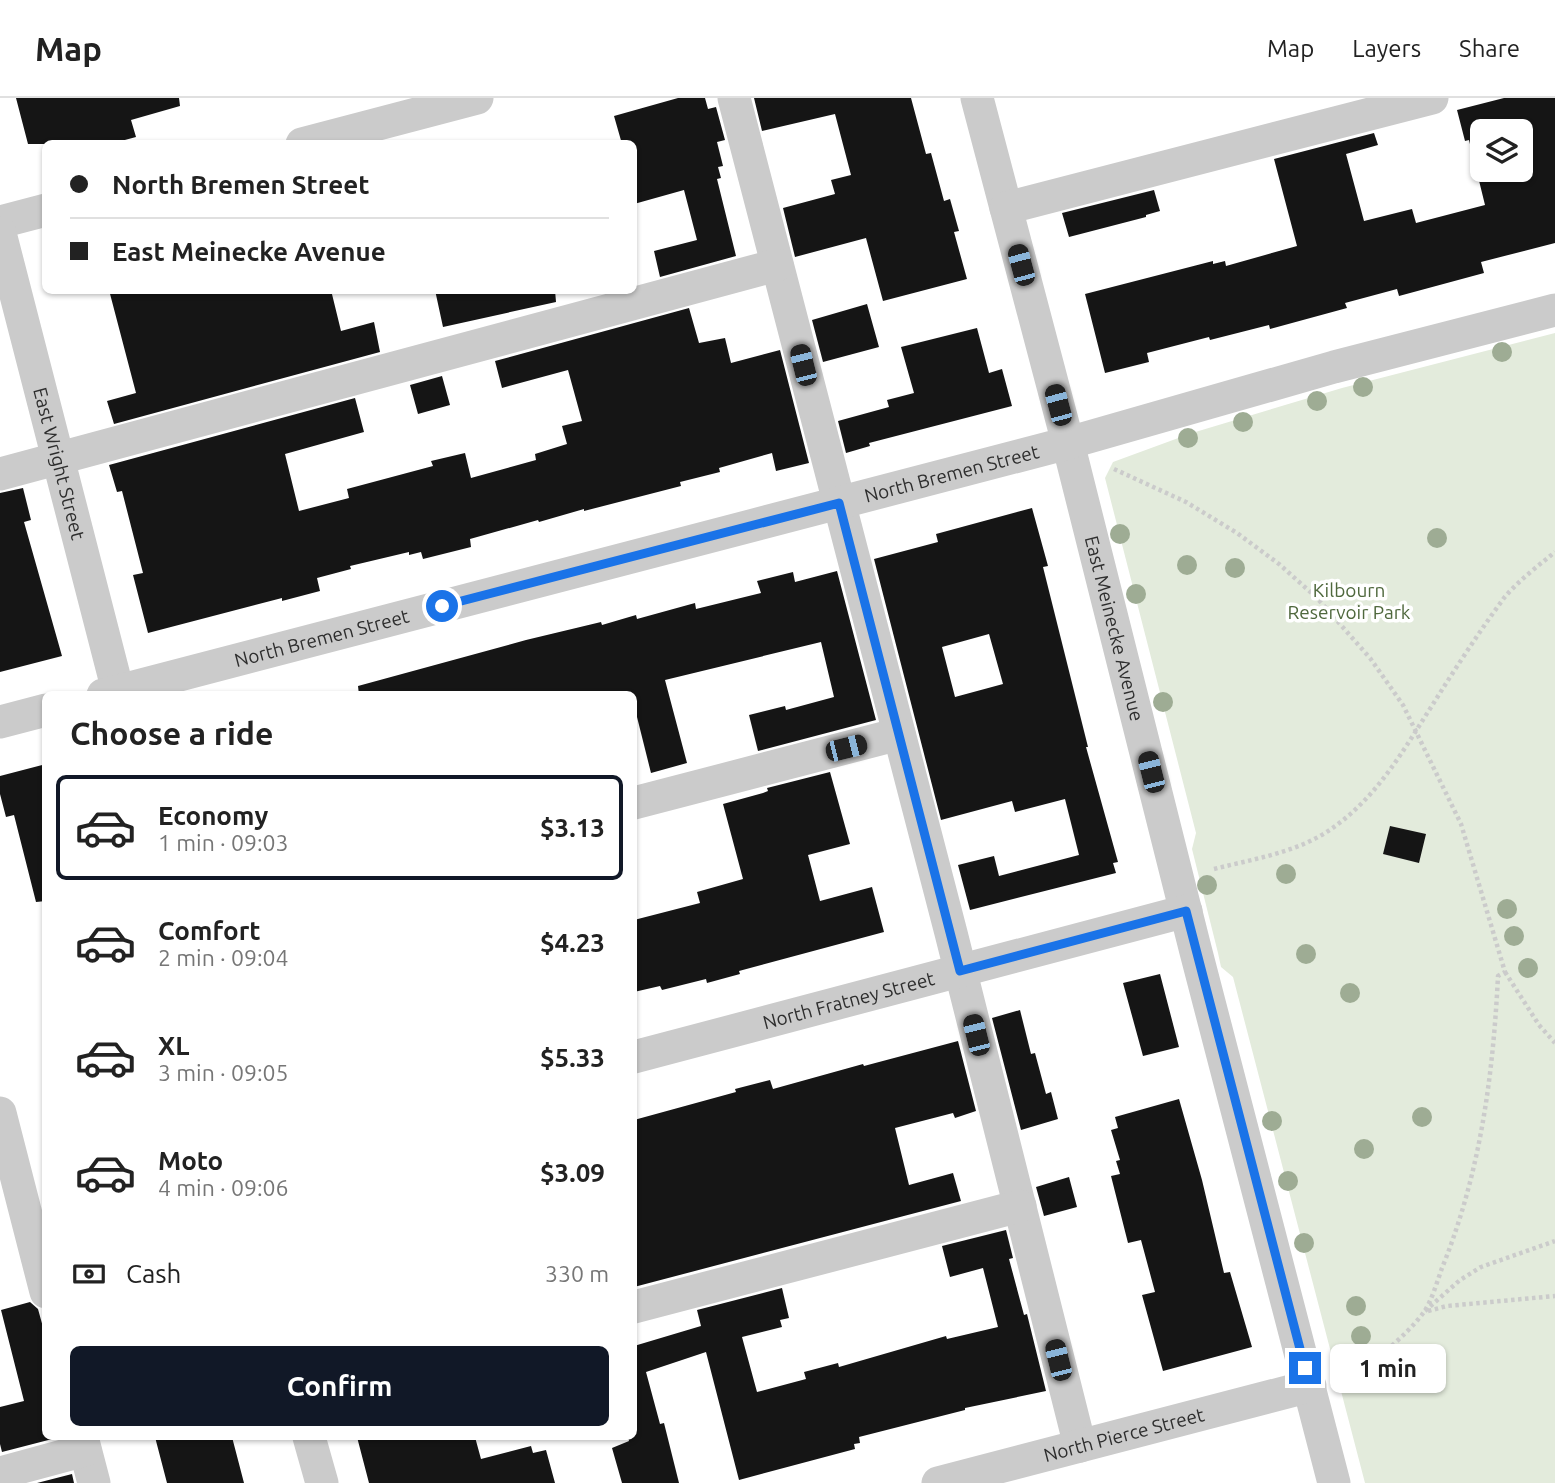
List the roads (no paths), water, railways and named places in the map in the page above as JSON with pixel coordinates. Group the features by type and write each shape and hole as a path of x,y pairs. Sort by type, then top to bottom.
{"street":[{"path":"317,140 477,98"},
{"path":"734,98 1080,1446"},
{"name":"East Meinecke Avenue","path":"977,98 1334,1483"},
{"path":"1006,208 1432,98"},
{"path":"0,222 42,211"},
{"name":"East Wright Street","path":"0,233 59,458 114,691"},
{"path":"0,474 777,265"},
{"name":"North Bremen Street","path":"122,691 1068,443 1334,367 1555,310"},
{"path":"0,722 42,711"},
{"path":"637,802 899,734"},
{"name":"North Fratney Street","path":"637,1056 1186,911"},
{"path":"0,1113 24,1216 42,1278"},
{"path":"637,1306 1020,1206"},
{"name":"North Pierce Street","path":"938,1483 1310,1386"},
{"path":"310,1440 322,1483"},
{"path":"0,1473 84,1444 94,1483"}],"park label":[{"name":"Kilbourn Reservoir Park","path":"1349,601"}]}
